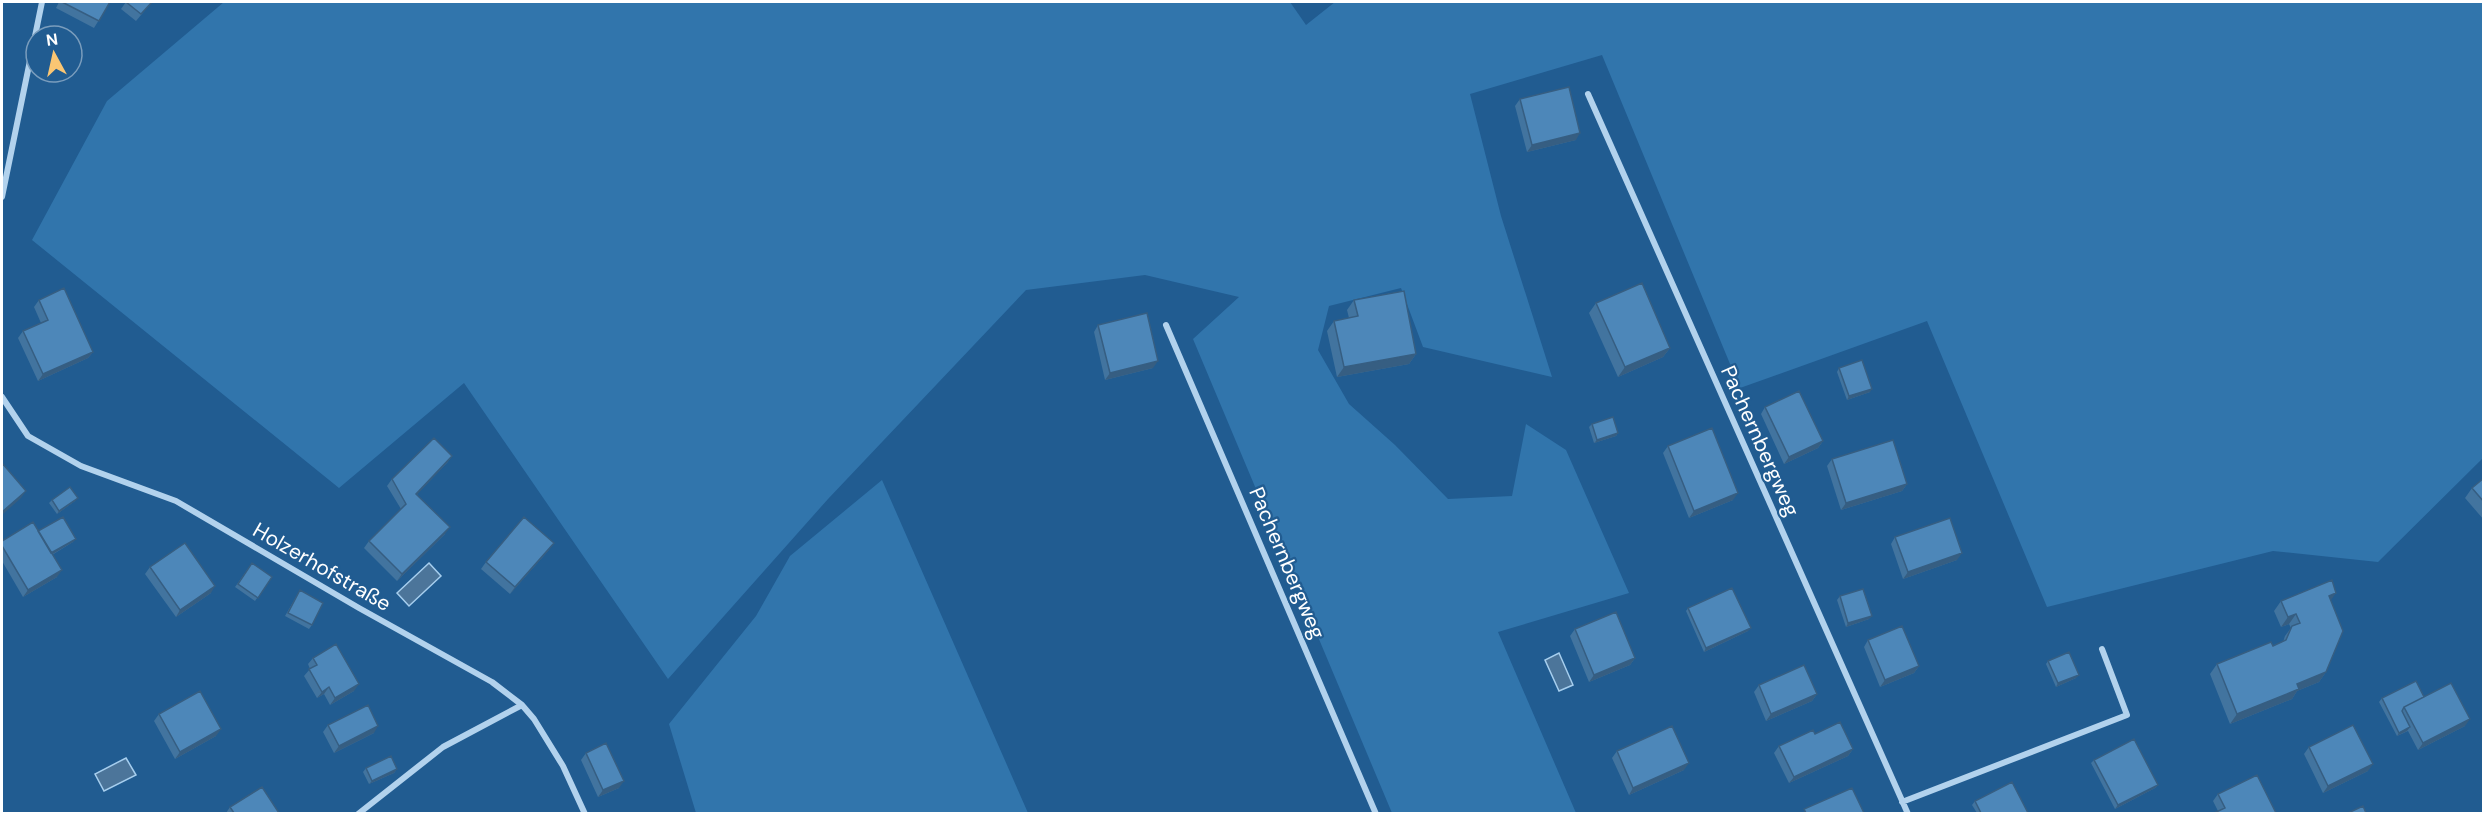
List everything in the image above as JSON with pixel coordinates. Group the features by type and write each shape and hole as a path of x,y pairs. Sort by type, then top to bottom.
{"street":[{"path":"2,197 42,2"},
{"name":"Pachernbergweg","path":"1588,94 1908,813"},
{"name":"Pachernbergweg","path":"1166,325 1376,813"},
{"name":"Holzerhofstraße","path":"2,397 28,436 81,466 176,501 359,608 492,682 522,705 534,719 563,766 585,813"},
{"path":"1902,802 2127,715 2102,649"},
{"path":"358,813 443,747 522,705"}],"shaded area":[{"path":"224,2 1290,2 1306,25 1335,2 2483,2 2483,458 2378,562 2273,551 2047,607 1927,321 1740,388 1602,55 1470,94 1501,216 1552,377 1423,347 1401,288 1329,306 1318,350 1349,404 1395,445 1448,499 1512,496 1526,424 1566,450 1629,593 1498,632 1576,813 1392,813 1193,339 1239,297 1145,275 1026,290 828,499 668,679 464,383 339,488 32,240 107,101"},
{"path":"882,480 1028,813 696,813 669,724 756,616 790,556"},
{"path":"429,563 441,576 409,606 397,593"},
{"path":"1559,653 1573,685 1559,691 1545,660"},
{"path":"126,758 136,775 104,791 95,774"}],"building":[{"path":"62,2 110,2 99,21"},
{"path":"126,2 152,2 141,14"},
{"path":"1569,87 1580,133 1532,145 1520,99"},
{"path":"1642,283 1670,348 1625,367 1596,303"},
{"path":"64,288 93,352 43,374 23,331 48,320 39,300"},
{"path":"1404,291 1416,354 1344,367 1334,321 1358,316 1354,300"},
{"path":"1147,313 1158,361 1110,373 1098,325"},
{"path":"1862,360 1872,389 1849,396 1839,368"},
{"path":"1799,391 1823,441 1789,457 1765,407"},
{"path":"1613,417 1618,433 1597,440 1592,424"},
{"path":"1712,428 1738,493 1694,511 1668,446"},
{"path":"434,438 452,456 416,494 450,527 402,574 369,541 406,504 392,479"},
{"path":"1893,440 1907,484 1846,503 1832,459"},
{"path":"2,463 26,491 2,512"},
{"path":"2484,478 2484,502 2472,488"},
{"path":"70,487 78,498 59,511 52,500"},
{"path":"63,517 76,539 51,553 38,531"},
{"path":"524,517 554,543 515,587 486,562"},
{"path":"1950,518 1962,553 1908,572 1895,537"},
{"path":"33,522 62,570 28,590 2,546 2,541"},
{"path":"185,543 215,586 180,610 150,567"},
{"path":"252,563 272,577 258,598 238,584"},
{"path":"2332,580 2336,593 2329,596 2343,631 2326,672 2297,684 2299,689 2237,714 2217,664 2271,642 2273,646 2286,640 2292,626 2300,623 2296,614 2288,617 2281,601"},
{"path":"1732,588 1751,628 1706,648 1688,608"},
{"path":"1863,589 1872,616 1848,623 1840,596"},
{"path":"300,590 323,603 312,625 288,613"},
{"path":"1616,612 1635,658 1594,675 1575,629"},
{"path":"1902,626 1919,666 1885,680 1868,640"},
{"path":"336,644 359,684 335,698 329,687 322,692 309,669 317,665 313,658"},
{"path":"2069,652 2079,675 2058,683 2048,661"},
{"path":"1804,665 1817,694 1771,714 1759,685"},
{"path":"2416,681 2424,697 2404,707 2402,711 2410,727 2399,733 2382,698"},
{"path":"2451,683 2470,719 2423,743 2404,707"},
{"path":"200,691 221,729 180,752 159,714"},
{"path":"368,705 378,726 339,746 328,725"},
{"path":"1840,722 1853,749 1794,777 1779,746 1813,730 1815,734"},
{"path":"2353,725 2373,764 2328,786 2309,747"},
{"path":"1672,726 1689,763 1633,788 1617,751"},
{"path":"2134,739 2158,785 2118,805 2094,760"},
{"path":"606,743 624,781 603,790 586,753"},
{"path":"391,756 397,769 372,781 366,768"},
{"path":"2257,775 2276,813 2214,813 2225,808 2218,794"},
{"path":"2012,782 2028,813 1981,813 1975,801"},
{"path":"262,787 279,813 234,813 230,807"},
{"path":"1852,788 1864,813 1806,813 1804,809"},
{"path":"2363,806 2366,813 2348,813"}]}
